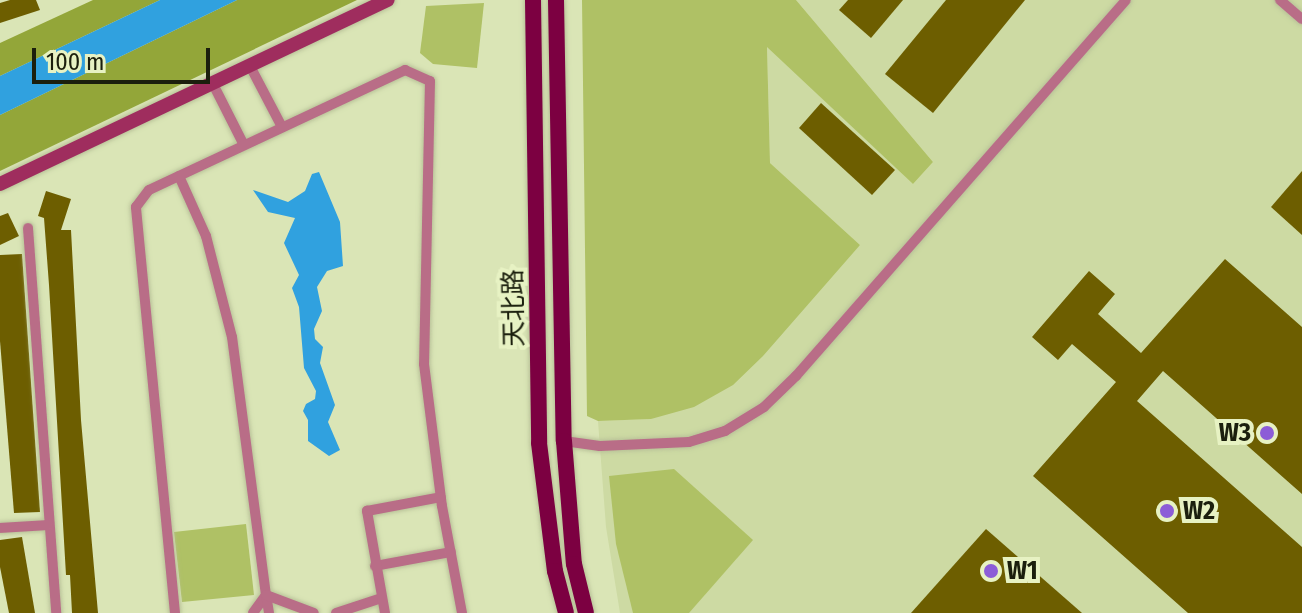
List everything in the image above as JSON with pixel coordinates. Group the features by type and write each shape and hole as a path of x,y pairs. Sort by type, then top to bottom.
{"main road":[{"name":"天北路","path":"533,0 539,443 555,571 566,613"},
{"name":"天北路","path":"556,0 564,441 574,564 586,613"}],"street":[{"path":"0,184 388,0"},
{"path":"564,441 600,446 689,442 725,431 764,407 796,376 1126,0"},
{"path":"1280,0 1302,19"},
{"path":"250,66 282,127"},
{"path":"175,613 136,207 149,190 405,70 430,81 424,364 441,497 462,613"},
{"path":"213,84 244,145"},
{"path":"179,176 206,236 232,337 269,613"},
{"path":"28,228 56,613"},
{"path":"385,613 367,511 441,497"},
{"path":"0,528 48,525"},
{"path":"375,566 451,552"},
{"path":"253,613 266,595"},
{"path":"266,595 314,613"},
{"path":"336,613 382,598"}],"shaded area":[{"path":"796,0 1302,0 1302,613 620,613 606,527 598,421 651,419 860,245 770,163 767,46 913,184 933,162"}],"green space":[{"path":"93,0 160,0 0,76 0,43"},
{"path":"237,0 357,0 0,171 0,115"},
{"path":"582,0 796,0 933,162 913,184 767,47 770,163 860,245 763,356 733,385 694,407 651,419 598,421 587,416"},
{"path":"484,3 477,68 433,64 420,53 426,6"},
{"path":"674,469 753,540 689,613 633,613 616,544 609,476"},
{"path":"246,524 254,595 182,602 174,532"}],"water":[{"path":"160,0 237,0 0,115 0,76"},
{"path":"319,172 340,222 343,266 327,271 317,287 322,311 314,329 315,339 323,347 320,363 335,405 328,422 340,450 329,456 308,441 308,420 303,411 306,404 315,399 316,391 304,368 299,307 292,288 299,275 284,243 295,218 268,212 253,190 288,202 305,191 312,174"}],"building":[{"path":"36,0 40,10 0,23 0,3"},
{"path":"848,0 903,0 871,38 839,10"},
{"path":"946,0 1025,0 933,113 885,74"},
{"path":"821,103 895,170 872,195 799,128"},
{"path":"1302,171 1302,235 1271,207"},
{"path":"46,191 71,199 61,230 71,230 81,420 98,613 72,613 70,575 66,575 44,218 38,216"},
{"path":"8,213 19,236 0,245 0,216"},
{"path":"22,254 40,512 14,513 0,341 0,255"},
{"path":"1225,259 1302,327 1302,494 1163,371 1137,401 1302,547 1302,613 1188,613 1033,476 1116,382 1072,344 1058,360 1032,337 1089,271 1115,294 1098,314 1141,353"},
{"name":"W1","path":"986,529 1082,613 911,613"},
{"path":"22,537 35,613 9,613 0,567 0,540"}],"place":[{"name":"W3","path":"1267,433"},
{"name":"W2","path":"1167,511"},
{"name":"W1","path":"991,571"}]}
